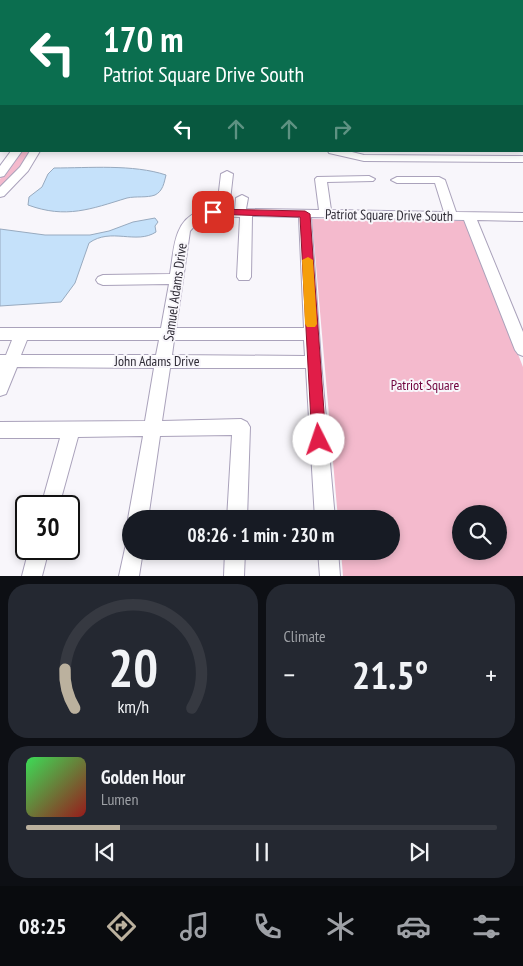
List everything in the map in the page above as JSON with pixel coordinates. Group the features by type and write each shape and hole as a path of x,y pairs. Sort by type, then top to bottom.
{"street":[{"path":"0,194 24,169 34,152"},
{"path":"337,152 364,158 452,155 523,159"},
{"path":"0,155 15,153"},
{"path":"0,174 15,153"},
{"path":"223,212 227,174"},
{"path":"325,214 321,179 369,179"},
{"path":"397,180 439,180 451,216"},
{"path":"242,198 244,277"},
{"path":"199,215 205,199"},
{"name":"Patriot Square Drive South","path":"199,215 223,212 523,217"},
{"path":"305,214 313,362 325,510"},
{"name":"Samuel Adams Drive","path":"140,510 184,231 188,223 199,215"},
{"path":"469,216 523,350"},
{"path":"103,280 177,279"},
{"name":"John Adams Drive","path":"0,334 312,334"},
{"path":"0,389 6,361 22,334"},
{"name":"John Adams Drive","path":"6,361 313,362"},
{"path":"0,430 241,427 236,510"},
{"path":"53,495 71,430"},
{"path":"32,576 36,560"},
{"path":"128,576 131,560"},
{"path":"234,576 235,560"},
{"path":"329,560 330,576"}],"green space":[{"path":"20,152 31,152 0,191 0,179"},
{"name":"Patriot Square","path":"312,219 466,221 523,367 523,576 343,576 342,560 400,560 400,510 337,510"}],"water":[{"path":"54,168 125,168 140,169 166,175 161,189 152,196 127,198 90,209 67,212 28,205 29,197 42,187 48,174"},
{"path":"155,218 158,222 155,226 156,232 148,236 106,236 97,238 89,243 75,283 61,302 0,306 0,229 45,235 90,235 109,231 133,222"}],"slow traffic":[{"path":"308,260 311,324"}],"route":[{"path":"213,212 305,214 319,440"}]}
